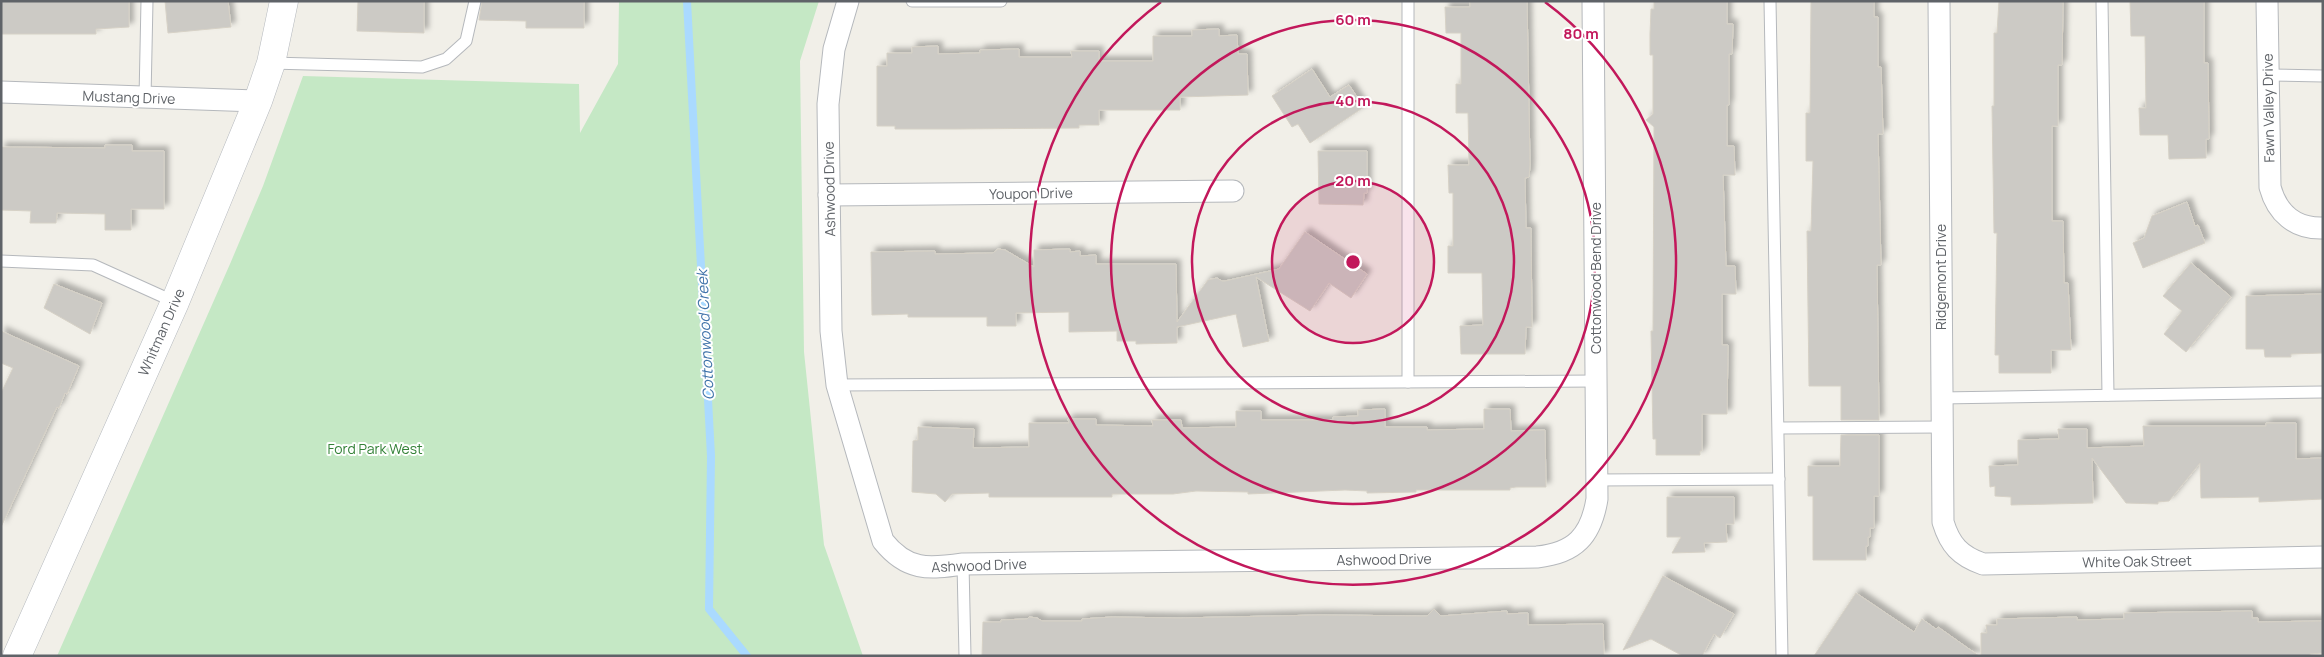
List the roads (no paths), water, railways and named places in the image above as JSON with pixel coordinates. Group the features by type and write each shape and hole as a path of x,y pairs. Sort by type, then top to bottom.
{"street":[{"name":"Whitman Drive","path":"18,656 175,302 258,101 271,63 284,1"},
{"name":"Ashwood Drive","path":"848,1 834,49 828,104 831,330 837,385 883,541 893,553 906,562 921,567 937,568 963,564 1537,557 1556,555 1572,547"},
{"name":"Cottonwood Bend Drive","path":"1572,547 1586,534 1594,517 1596,480 1593,1"},
{"name":"Ridgemont Drive","path":"1939,1 1943,522 1947,536 1956,549"},
{"name":"Fawn Valley Drive","path":"2267,1 2270,187 2273,200 2280,212 2291,220 2303,226 2323,228"},
{"name":"Mustang Drive","path":"1,92 258,101"},
{"name":"Youpon Drive","path":"829,195 1233,191"},
{"name":"White Oak Street","path":"1956,549 1968,558 1983,564 2323,557"}],"lane":[{"path":"145,98 147,1"},
{"path":"271,63 422,67 446,59 466,41 475,1"},
{"path":"912,1 1001,1"},
{"path":"1408,1 1408,382"},
{"path":"1770,1 1782,656"},
{"path":"2102,1 2108,395"},
{"path":"2268,75 2323,76"},
{"path":"1,261 93,265 175,302"},
{"path":"837,385 1596,381"},
{"path":"1942,398 2323,392"},
{"path":"1779,428 1942,427"},
{"path":"1596,480 1779,479"},
{"path":"963,564 965,656"}],"waterway":[{"name":"Cottonwood Creek","path":"687,1 711,456 709,609 747,656"}],"park label":[{"name":"Ford Park West","path":"375,448"}]}
